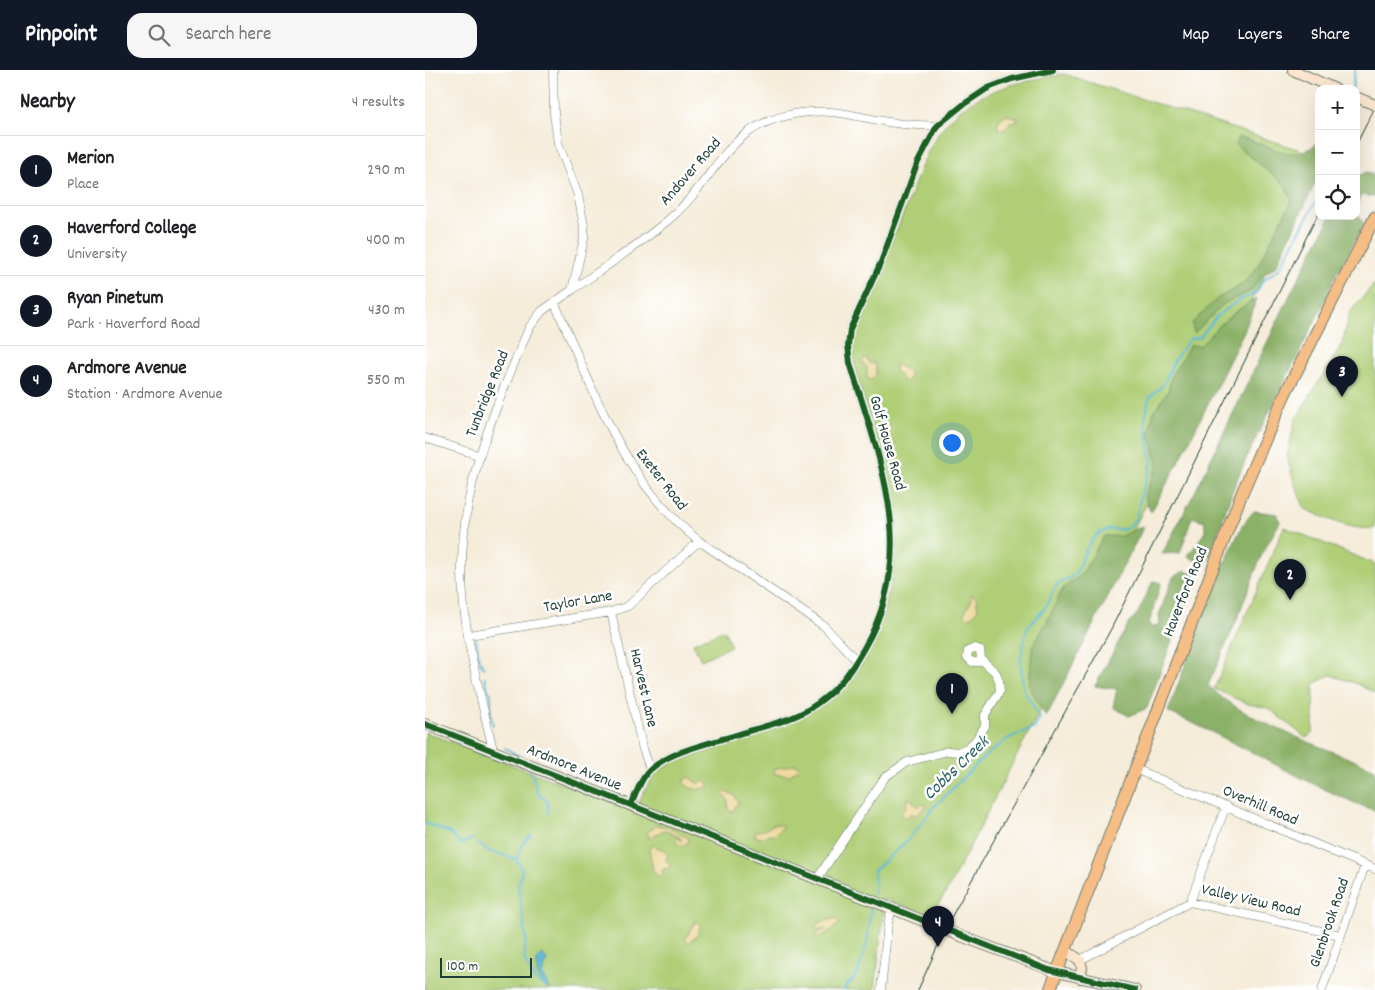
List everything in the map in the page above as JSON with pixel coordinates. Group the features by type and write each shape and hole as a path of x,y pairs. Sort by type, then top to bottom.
{"main road":[{"name":"Haverford Road","path":"1050,990 1242,493 1284,396 1375,216"}],"street":[{"path":"553,70 554,113 558,143 578,195 584,226 581,260 572,290"},
{"name":"Golf House Road","path":"650,769 673,756 808,710 826,698 845,680 871,637 885,600 893,559 887,482 850,363 848,346 850,329 881,262 917,164 937,126 964,104 988,88 1012,78 1053,70"},
{"path":"1293,70 1325,85"},
{"path":"1360,99 1375,105"},
{"name":"Andover Road","path":"572,290 668,220 731,146 761,125 797,114 822,111 866,117 889,123 937,126"},
{"name":"Tunbridge Road","path":"493,750 469,635 462,573 463,535 469,491 479,455 529,328 534,319 572,290"},
{"name":"Exeter Road","path":"554,302 618,446 658,504 679,526 699,541 825,626 857,661"},
{"path":"425,438 479,455"},
{"name":"Taylor Lane","path":"469,635 611,612 628,606 699,541"},
{"name":"Harvest Lane","path":"611,612 642,746 650,769"},
{"path":"817,879 885,777 907,762 948,752 958,752 967,748 975,741 985,726 985,714 1000,691 996,673 981,659"},
{"name":"Ardmore Avenue","path":"425,724 958,935 1057,972 1135,990"},
{"path":"631,805 650,769"},
{"name":"Overhill Road","path":"1135,769 1375,869"},
{"path":"1190,902 1226,806"},
{"name":"Glenbrook Road","path":"1322,990 1365,865"},
{"name":"Valley View Road","path":"1080,960 1190,902 1340,935"},
{"path":"881,990 892,908"},
{"path":"1066,951 1075,955 1080,960 1082,968 1080,978"}],"green space":[{"path":"1064,74 1315,155 1315,177 948,889 931,915 885,899 875,990 425,990 425,732 635,811 645,790 657,773 670,763 730,744 793,720 840,690 860,665 881,621 892,577 896,536 896,509 886,464 860,388 853,351 853,333 926,156 943,128 954,116 978,98 1014,84"},
{"path":"1238,137 1289,153 1299,153 1315,144 1315,183 1276,266 1263,275 1251,291 1225,303 1194,333 1192,323 1218,298 1243,284 1257,267 1292,200 1285,185 1235,144"},
{"path":"1367,172 1375,176 1375,197 1361,195 1360,197 1360,175"},
{"path":"1360,218 1364,224 1333,280 1322,307 1248,454 1232,492 1210,556 1204,566 1188,556 1205,532 1205,521 1192,517 1180,553 1162,554 1196,490 1293,289 1329,220 1360,220"},
{"path":"1375,283 1375,528 1357,528 1305,509 1294,482 1287,457 1295,420 1342,344 1350,312"},
{"path":"1257,298 1244,331 1182,456 1151,512 1144,496 1158,465 1149,433 1154,411 1168,391 1172,375 1190,345 1200,346 1226,319"},
{"path":"1254,511 1277,514 1280,522 1262,554 1233,629 1208,685 1222,698 1263,722 1375,769 1375,811 1323,788 1168,712 1216,582 1242,526"},
{"path":"1144,526 1046,717 1029,686 1032,647 1049,618 1063,588 1082,574 1104,536 1120,536"},
{"path":"1284,527 1375,564 1375,693 1355,683 1330,675 1314,684 1313,733 1306,738 1268,708 1248,704 1214,689"},
{"path":"1185,571 1196,575 1147,708 1129,716 1113,707 1117,689 1095,686 1129,623 1138,613 1153,581 1161,583 1149,623 1152,628 1160,624 1159,615 1173,577"},
{"path":"724,630 731,646 701,660 693,643"}],"sand":[{"path":"1007,115 1018,118 1018,121 1010,122 1005,130 998,129 998,122 1003,116"},
{"path":"866,358 870,364 874,363 876,368 876,372 871,380 867,378 867,367 861,361"},
{"path":"896,364 908,372 910,378 904,382 895,370"},
{"path":"971,594 976,597 978,609 969,619 964,614 971,601"},
{"path":"796,764 799,768 790,775 774,774 775,769"},
{"path":"688,777 699,784 704,780 709,784 709,787 698,789 689,787 683,782"},
{"path":"725,792 734,795 738,802 732,812 728,810 728,800 723,794"},
{"path":"909,798 919,807 921,804 927,805 917,815 911,814 905,819 901,811 905,809"},
{"path":"774,824 783,826 775,836 769,834 760,838 755,836 756,831 765,830"},
{"path":"656,825 667,827 688,838 688,843 680,846 675,840 678,838 682,841 680,837 664,830 649,838 647,831 653,829"},
{"path":"652,845 664,850 668,855 666,860 670,865 669,868 663,869 661,876 658,876 653,870 649,849"},
{"path":"837,918 839,921 838,925 824,935 814,938 816,934 826,929 817,930 815,928 819,923"},
{"path":"695,922 698,922 700,927 697,936 688,943 685,939"}],"water":[{"path":"542,954 547,960 543,975 551,990 542,985 537,974 537,959"}],"waterway":[{"name":"Cobbs Creek","path":"1353,85 1355,70"},
{"name":"Cobbs Creek","path":"873,894 875,884 874,871 908,840 934,807 985,756 1009,738 1034,728 1040,718 1024,690 1020,662 1027,628 1045,608 1057,584 1076,574 1091,541 1103,531 1112,529 1122,530 1130,526 1136,518 1141,495 1152,463 1145,420 1149,398 1163,385 1175,359 1189,339 1200,337 1218,315 1239,300 1256,293 1263,280 1279,269 1315,203"},
{"path":"476,639 479,659 484,668"},
{"path":"485,677 491,694 491,718 493,725"},
{"path":"505,748 522,758"},
{"path":"531,771 539,796 547,800 548,813"},
{"path":"425,823 450,833 460,844 473,839"},
{"path":"531,835 524,842 516,859 522,870 518,887 526,938 524,959 534,979 545,987"},
{"path":"478,843 491,852 515,859"},
{"name":"Cobbs Creek","path":"843,990 857,975 867,942 871,908"}],"tram line":[{"path":"1360,137 1375,107"},
{"path":"918,990 948,923 1111,629 1315,220"}],"cycle path":[{"path":"631,805 644,776 660,762 694,747 785,720 802,713 818,703 841,682 864,648 881,612 890,576 892,541 889,506 882,470 850,363 848,346 850,329 881,262 917,164 937,126 964,104 988,88 1012,79 1053,70"},
{"path":"425,724 1049,970 1135,990"}],"place":[{"name":"Ryan Pinetum","path":"1342,397"},
{"name":"Haverford College","path":"1290,600"},
{"name":"Merion","path":"952,714"},
{"name":"Ardmore Avenue","path":"938,947"}]}
